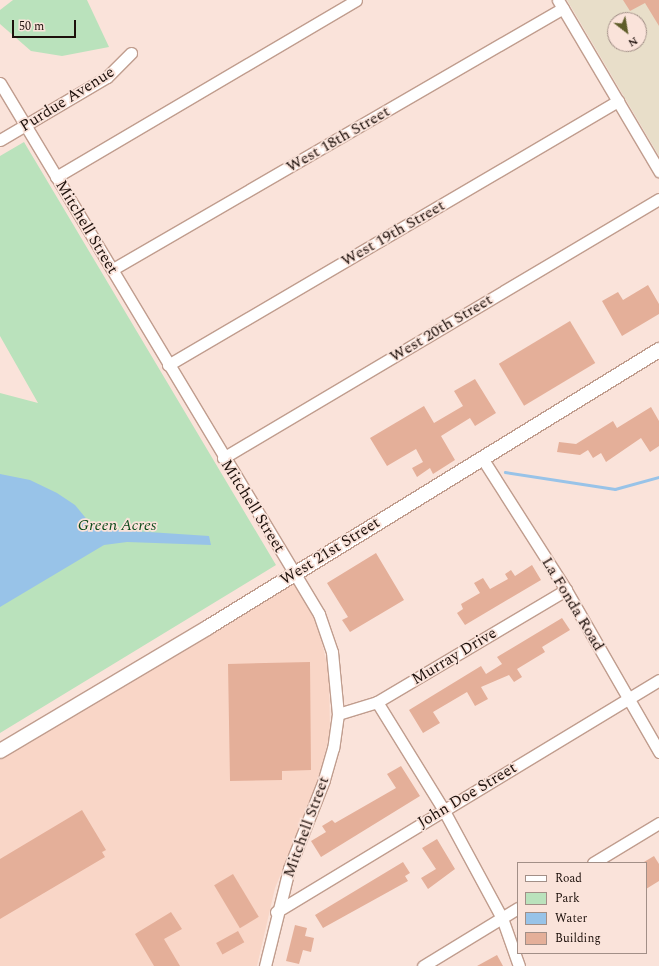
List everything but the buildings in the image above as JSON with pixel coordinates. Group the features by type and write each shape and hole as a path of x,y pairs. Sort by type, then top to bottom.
{"main road":[{"name":"West 21st Street","path":"0,751 659,350"}],"street":[{"path":"56,177 356,0"},
{"path":"560,4 659,171"},
{"name":"West 18th Street","path":"113,270 560,4"},
{"name":"Purdue Avenue","path":"0,140 107,77 131,53"},
{"name":"Mitchell Street","path":"0,83 113,270 223,458 319,614 332,652 338,714 324,780 289,869 276,912 265,966"},
{"name":"West 19th Street","path":"168,365 618,101"},
{"name":"West 20th Street","path":"223,458 659,199"},
{"name":"La Fonda Road","path":"482,458 566,590 630,697 659,752"},
{"name":"Murray Drive","path":"338,714 377,702 566,590"},
{"name":"John Doe Street","path":"276,912 443,809 659,680"},
{"path":"377,702 443,809 502,918 519,966"},
{"path":"595,862 659,823"},
{"path":"423,966 517,909"}],"shaded area":[{"path":"567,0 659,0 659,156"},
{"path":"295,582 316,618 329,672 330,733 316,789 275,888 257,966 0,966 0,760"}],"green space":[{"path":"13,0 87,0 109,47 62,56 31,51 0,24 0,10"},
{"name":"Green Acres","path":"24,142 276,565 0,733 0,393 38,403 0,336 0,156"}],"water":[{"path":"0,474 30,480 57,493 75,505 89,522 103,529 209,536 211,545 127,542 104,545 0,607"}],"waterway":[{"path":"505,472 615,489 659,477"}]}
